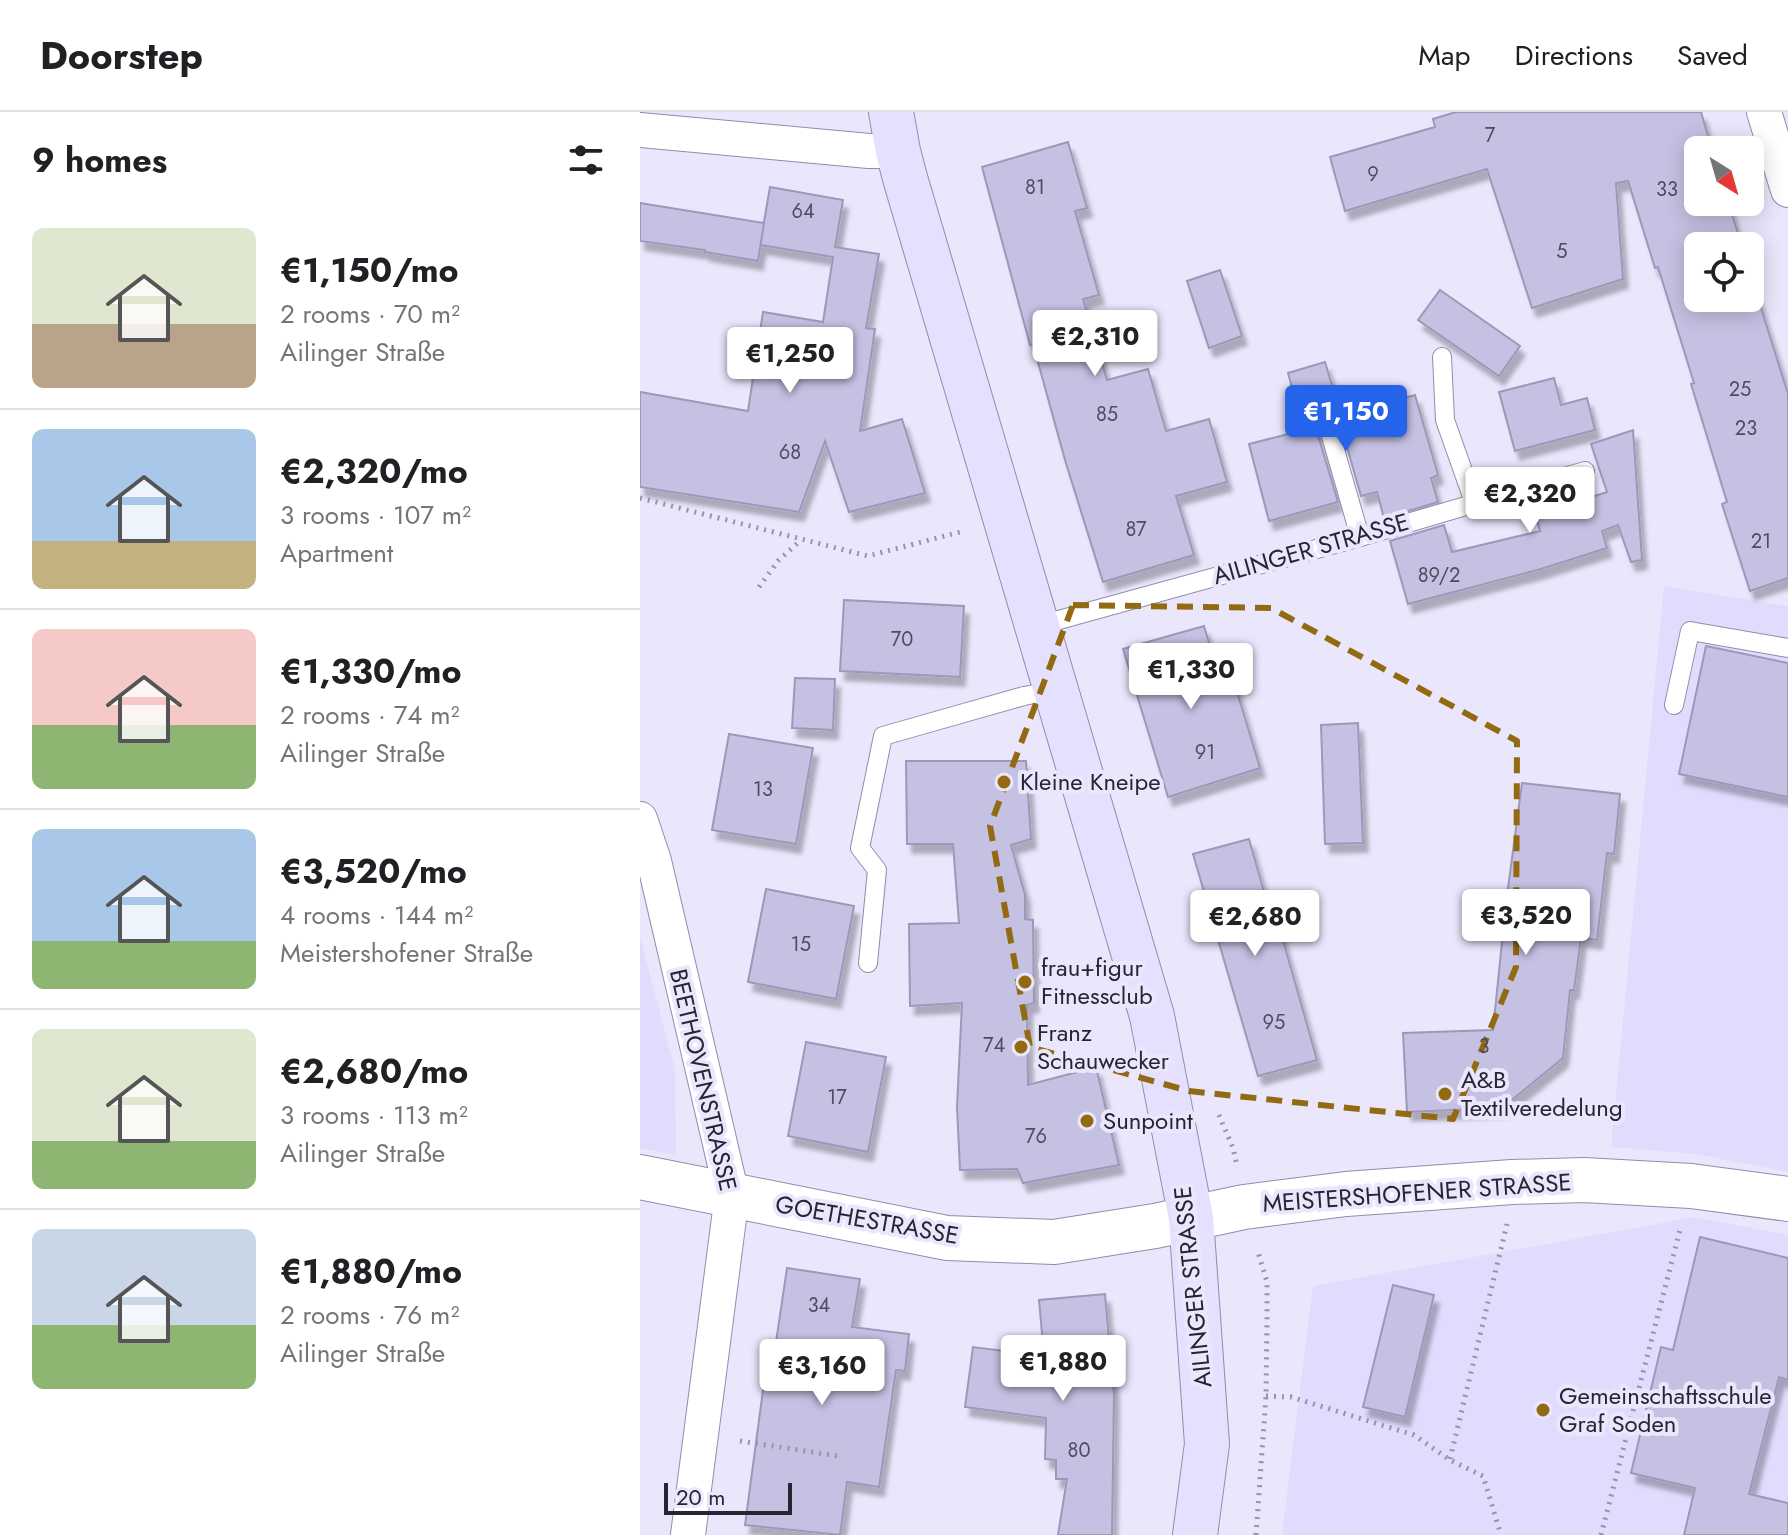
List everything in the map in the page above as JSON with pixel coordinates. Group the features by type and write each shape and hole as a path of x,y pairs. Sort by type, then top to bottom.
{"main road":[{"name":"AILINGER STRASSE","path":"894,132 1152,1016 1191,1218 1207,1444 1195,1535"}],"street":[{"path":"1764,112 1788,190"},
{"path":"640,130 869,151 894,132"},
{"name":"BEETHOVENSTRASSE","path":"640,819 654,861 732,1195 688,1535"},
{"name":"GOETHESTRASSE","path":"640,1177 947,1238 1054,1242 1191,1218"},
{"name":"MEISTERSHOFENER STRASSE","path":"1191,1218 1244,1207 1346,1194 1512,1182 1584,1180 1676,1185 1788,1199"}],"lane":[{"path":"1442,357 1445,420 1474,502"},
{"path":"1329,429 1360,537"},
{"name":"AILINGER STRASSE","path":"1037,626 1585,471"},
{"path":"1674,705 1690,631 1788,648"},
{"path":"868,963 877,870 860,848 883,736 1024,696 1056,690"}],"path":[{"path":"640,498 868,556 976,528"},
{"path":"759,587 778,561 802,539"},
{"path":"1450,1460 1509,1215"},
{"path":"1601,1535 1682,1223"},
{"path":"1256,1535 1266,1396 1267,1282"},
{"path":"1266,1396 1291,1397 1414,1435 1450,1460 1483,1476 1501,1535"},
{"path":"701,1435 838,1456"}],"highlighted area":[{"path":"1073,605 1271,608 1517,741 1516,967 1453,1119 1189,1091 1030,1047 990,826"}],"shaded area":[{"path":"1664,586 1788,606 1788,1172 1695,1154 1611,1147"},
{"path":"640,937 675,1069 676,1155 640,1148"},
{"name":"Gemeinschaftsschule Graf Soden","path":"1695,1217 1788,1235 1788,1535 1282,1535 1313,1286"}],"building":[{"path":"1456,112 1701,112 1708,136 1684,136 1684,216 1732,216 1738,232 1684,232 1684,312 1762,312 1788,394 1788,578 1750,591 1722,504 1727,502 1691,384 1694,383 1628,181 1616,183 1623,279 1532,308 1487,169 1345,211 1330,157 1435,127 1433,119"},
{"path":"1068,142 1087,208 1075,211 1099,295 1083,299 1107,380 1148,369 1166,431 1209,419 1227,482 1176,496 1194,555 1103,582 1033,344 1030,345 982,167"},
{"path":"770,187 843,200 835,247 879,254 866,328 875,329 860,431 902,419 925,493 849,512 825,441 799,512 640,487 640,392 748,411 763,312 823,322 833,257 760,245"},
{"path":"640,203 764,223 758,261 640,241"},
{"path":"1220,270 1242,336 1209,348 1187,281"},
{"path":"1440,290 1520,346 1499,376 1418,320"},
{"path":"1325,362 1341,416 1415,395 1438,475 1431,478 1438,502 1384,518 1377,492 1361,496 1341,426 1337,420 1326,417 1320,421 1317,432 1338,502 1269,521 1249,444 1304,430 1288,373"},
{"path":"1554,378 1561,405 1587,398 1595,430 1515,451 1499,392"},
{"path":"1633,430 1642,560 1631,562 1618,525 1602,531 1607,548 1408,604 1390,541 1444,525 1452,552 1540,531 1535,515 1607,492 1591,444"},
{"path":"844,600 964,606 960,677 840,671"},
{"path":"1204,626 1213,656 1225,652 1260,768 1168,797 1123,649"},
{"path":"1706,646 1788,663 1788,797 1679,774"},
{"path":"795,678 835,679 833,730 792,728"},
{"path":"1358,723 1363,843 1325,844 1321,725"},
{"path":"729,734 813,748 796,844 712,830"},
{"path":"906,761 1026,761 1031,839 1011,845 1025,895 1025,919 1033,920 1034,1003 1027,1005 1028,1085 1096,1067 1119,1165 1023,1183 1017,1169 960,1170 957,1107 962,1003 910,1006 909,924 959,923 953,844 907,844"},
{"path":"1522,783 1620,794 1614,854 1607,853 1597,940 1581,938 1574,990 1570,990 1563,1058 1502,1108 1407,1112 1403,1033 1493,1030"},
{"path":"1249,839 1268,906 1273,905 1317,1060 1258,1076 1193,854"},
{"path":"766,889 854,906 836,999 748,982"},
{"path":"806,1042 886,1057 868,1152 788,1136"},
{"path":"1700,1237 1788,1258 1788,1380 1779,1377 1749,1494 1788,1503 1788,1535 1684,1535 1695,1488 1631,1473 1661,1347 1673,1350"},
{"path":"787,1268 860,1279 852,1327 909,1334 905,1371 896,1370 879,1487 847,1482 840,1535 745,1525 765,1375 771,1376"},
{"path":"1393,1285 1434,1295 1405,1417 1363,1407"},
{"path":"1105,1294 1114,1395 1112,1535 1058,1535 1067,1479 1056,1479 1056,1460 1045,1459 1046,1418 965,1407 973,1347 1044,1356 1039,1300"}],"place":[{"name":"Kleine Kneipe","path":"1004,782"},
{"name":"frau+figur Fitnessclub","path":"1025,982"},
{"name":"Franz Schauwecker","path":"1021,1047"},
{"name":"A&B Textilveredelung","path":"1445,1094"},
{"name":"Sunpoint","path":"1087,1121"},
{"name":"Gemeinschaftsschule Graf Soden","path":"1543,1410"}]}
